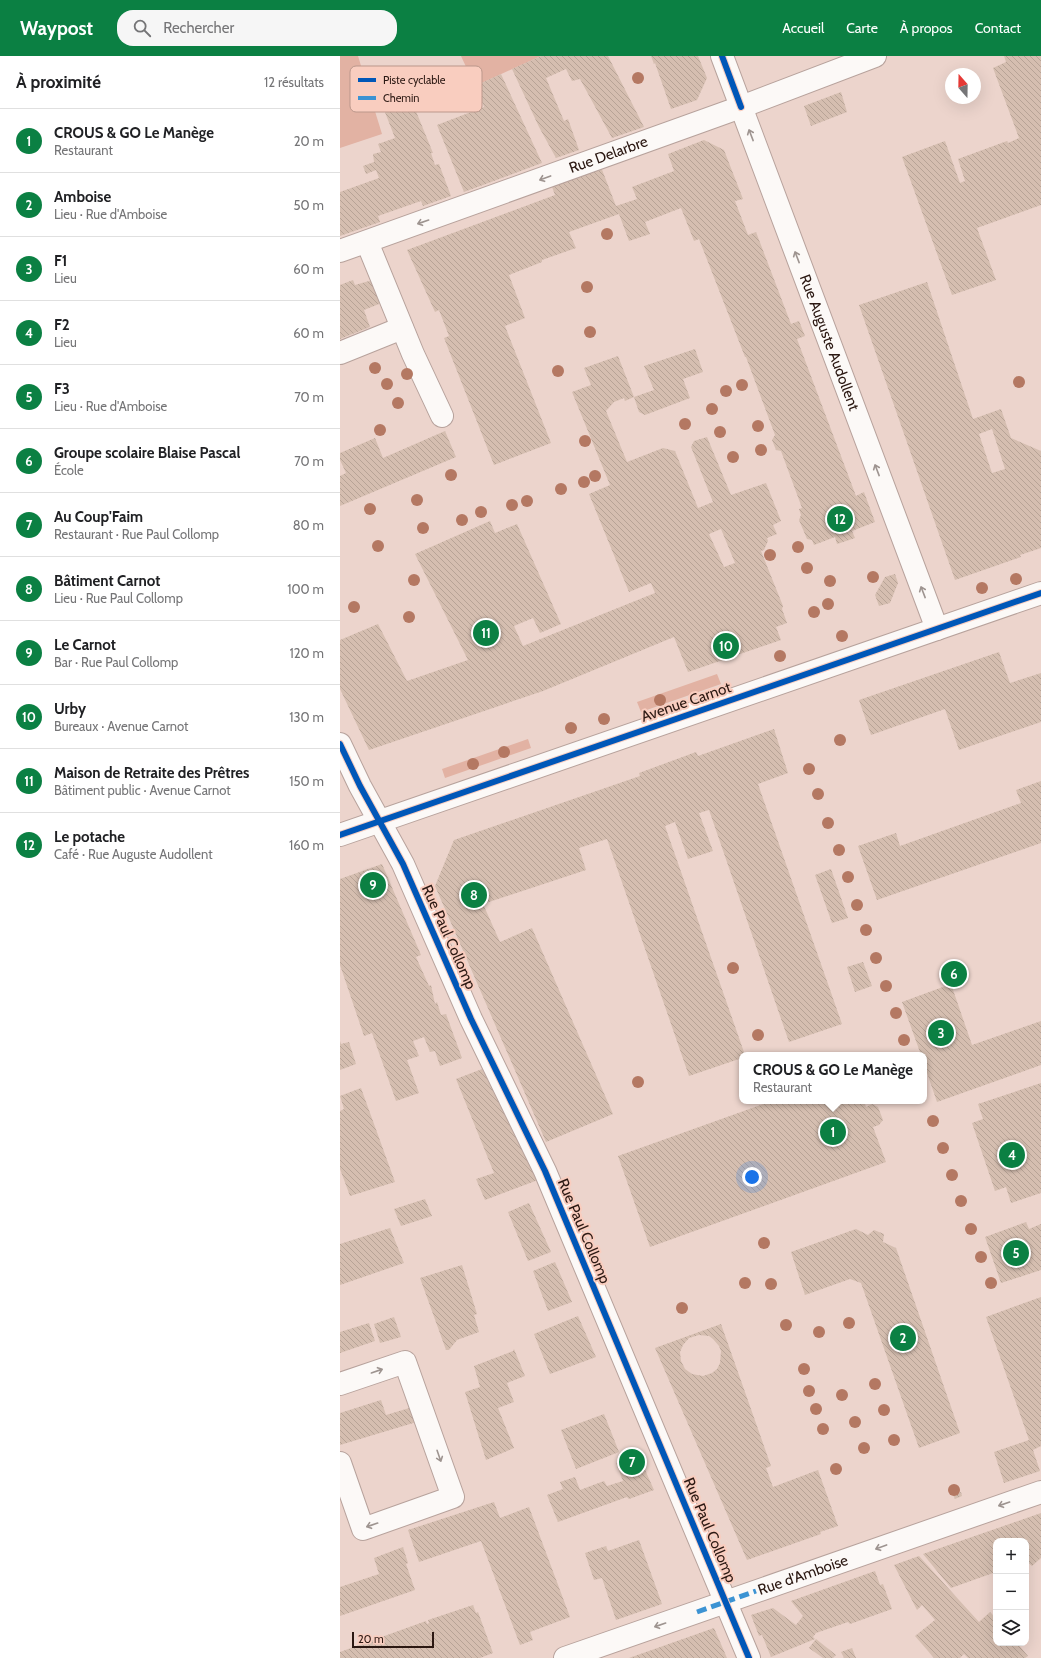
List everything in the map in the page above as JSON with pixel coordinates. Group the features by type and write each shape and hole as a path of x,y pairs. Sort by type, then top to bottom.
{"street":[{"name":"Rue Auguste Audollent","path":"722,56 937,629"},
{"name":"Rue Delarbre","path":"340,251 741,108 874,56"},
{"path":"368,242 402,328 442,416"},
{"path":"340,353 402,328"},
{"name":"Avenue Carnot","path":"340,835 1041,593"},
{"name":"Rue Paul Collomp","path":"340,744 360,786 380,821 416,893 471,1019 545,1171 749,1658"},
{"path":"340,1384 405,1362 453,1497 362,1529 340,1463"},
{"name":"Rue d'Amboise","path":"565,1658 1041,1492"}],"shaded area":[{"path":"340,56 358,56 361,66 350,66 350,112 375,112 382,134 340,148"},
{"path":"461,56 541,56 482,83 482,66 466,66"},
{"path":"717,674 721,684 641,712 637,702"},
{"path":"528,739 531,748 445,778 442,769"}],"building":[{"path":"541,56 608,56 644,127 612,138 580,79 572,81 566,69 546,78 564,121 568,119 579,150 556,158 539,127 512,69"},
{"path":"651,56 698,56 707,78 697,100 671,109 655,63 654,64"},
{"path":"1004,56 1041,56 1041,205 977,228 996,280 952,295 902,157 945,141 960,183 965,181 958,159 1019,138 993,68 1006,62"},
{"path":"501,74 542,163 464,192 437,125 471,112 482,112 482,108 484,107 482,102 482,83"},
{"path":"841,92 847,112 811,126 804,106"},
{"path":"385,112 416,112 433,153 431,153 435,165 439,164 451,196 423,206 421,201 378,216 380,222 340,236 340,192 379,178 376,170 366,174 363,166 374,162 373,154 381,152 378,144 395,138"},
{"path":"704,140 724,150 743,199 735,201 748,235 756,232 791,324 799,321 805,336 797,339 856,496 864,492 875,522 852,531 855,538 837,544 835,537 814,545 812,540 807,539 799,520 801,515 799,509 802,508 781,451 776,450 772,440 775,435 746,357 699,239 694,241 681,208 645,222 650,234 629,241 619,214 569,232 576,248 542,260 542,262 509,275 525,318 505,326 551,443 494,465 444,338 449,336 439,310 435,312 407,250 555,195 551,184 601,167 616,206 637,199 632,187 674,171 668,154"},
{"path":"353,280 355,285 369,281 379,284 383,294 379,304 364,310 370,327 340,339 340,285"},
{"path":"927,282 973,419 1001,409 1011,438 1041,451 1041,548 1020,555 1021,557 955,580 859,305","holes":["992,429 1005,469 992,473 979,434"]},
{"path":"695,349 703,372 683,379 690,398 645,415 639,412 634,397 654,390 644,366"},
{"path":"618,356 634,397 625,401 624,398 614,402 606,411 627,462 663,448 675,451 698,508 713,502 691,447 694,441 707,437 731,495 766,483 781,521 773,525 777,534 767,538 768,541 764,550 761,551 783,606 782,609 787,623 776,627 781,640 688,672 674,637 543,691 369,750 340,689 340,640 378,624 407,681 468,660 415,554 490,521 495,533 517,524 561,624 540,633 533,618 514,626 523,646 655,593 651,583 629,592 589,494 610,485 572,392 591,385 584,368","holes":["721,529 735,563 724,567 709,534"]},
{"path":"445,431 456,457 340,506 340,476 346,473 340,460 340,453 375,438 383,458"},
{"path":"895,574 898,583 890,603 879,606 875,595 885,577"},
{"path":"999,652 1010,683 1041,673 1041,722 959,750 945,709 871,735 859,700"},
{"path":"774,729 788,773 758,784 842,1024 789,1042 709,810 699,813 713,851 688,859 675,822 665,826 744,1052 739,1052 739,1059 689,1076 607,839 579,848 586,870 483,904 500,942 532,928 613,1114 546,1142 435,886 454,840 640,776 639,773 696,752 698,756"},
{"path":"1041,781 1041,843 877,900 858,846 896,833 900,846 1021,803 1016,790"},
{"path":"382,864 421,955 416,957 429,986 431,985 435,1004 437,1002 441,1015 446,1014 462,1058 440,1066 435,1051 430,1052 424,1037 413,1041 419,1056 407,1060 419,1093 396,1101 372,1033 364,1036 340,965 340,879"},
{"path":"831,869 848,918 832,923 815,875"},
{"path":"863,962 872,986 855,992 847,967"},
{"path":"951,984 972,1045 1041,1021 1041,1065 937,1102 927,1073 927,1052 920,1052 902,1002"},
{"path":"340,1041 341,1044 349,1042 356,1064 340,1070"},
{"path":"482,1069 538,1180 485,1200 476,1179 494,1173 456,1079"},
{"path":"1041,1083 1041,1193 1011,1203 1006,1187 995,1191 972,1123 983,1119 978,1104"},
{"path":"361,1088 395,1182 350,1196 340,1169 340,1111 344,1109 340,1096"},
{"path":"764,1104 865,1104 866,1107 872,1104 878,1107 883,1120 879,1125 873,1127 886,1162 650,1247 618,1156"},
{"path":"425,1199 432,1216 401,1226 394,1209"},
{"path":"529,1203 551,1252 528,1261 508,1212"},
{"path":"1026,1222 1029,1229 1041,1224 1041,1270 1001,1283 985,1237"},
{"path":"390,1228 404,1263 340,1285 340,1244"},
{"path":"856,1229 868,1235 874,1230 884,1234 883,1242 896,1248 960,1433 919,1448 861,1283 850,1279 805,1295 791,1252"},
{"path":"555,1262 572,1302 548,1311 533,1271"},
{"path":"462,1265 477,1314 474,1315 479,1332 457,1340 449,1350 446,1350 420,1278"},
{"path":"1041,1297 1041,1446 1033,1450 1040,1471 1004,1483 994,1452 1029,1440 986,1317"},
{"path":"578,1316 596,1357 550,1374 534,1334"},
{"path":"394,1317 401,1337 380,1343 374,1324"},
{"path":"369,1323 375,1341 340,1353 340,1332"},
{"path":"721,1324 771,1466 766,1468 773,1487 818,1470 838,1526 820,1532 821,1534 747,1560 655,1348","holes":["699,1335 709,1336 719,1346 721,1351 720,1363 717,1369 712,1373 703,1376 692,1374 685,1369 681,1361 680,1352 683,1345 689,1338"]},
{"path":"514,1349 525,1376 507,1383 514,1402 498,1408 514,1448 486,1460 465,1392 480,1387 474,1366 513,1351"},
{"path":"381,1400 386,1415 416,1406 420,1421 340,1445 340,1413"},
{"path":"604,1414 619,1452 576,1469 561,1430"},
{"path":"638,1454 654,1490 629,1499 627,1497 558,1522 547,1495 563,1489 560,1482 575,1477 580,1490 604,1481 607,1486 623,1481 616,1463"},
{"path":"961,1492 962,1496 955,1499 953,1495"},
{"path":"494,1502 500,1518 529,1507 570,1617 530,1632 533,1640 520,1645 481,1541 419,1562 408,1530"},
{"path":"1041,1513 1041,1558 1032,1566 1029,1564 1029,1538 993,1538 993,1573 951,1588 923,1554"},
{"path":"639,1540 662,1604 616,1620 602,1578 594,1580 585,1553 606,1546 608,1551"},
{"path":"403,1547 408,1563 406,1564 415,1590 340,1616 340,1587 379,1574 374,1558"},
{"path":"919,1556 979,1622 990,1612 993,1616 993,1646 1020,1646 1028,1656 1025,1658 968,1658 964,1654 960,1658 934,1658 915,1636 935,1620 922,1605 917,1610 894,1565"},
{"path":"875,1571 880,1585 883,1584 892,1609 850,1624 848,1622 816,1633 813,1637 815,1639 771,1657 762,1635 759,1636 751,1615 773,1608 796,1625 803,1616 791,1601"},
{"path":"473,1605 476,1613 478,1612 493,1653 480,1658 340,1658 340,1652 426,1621 427,1624 429,1623 428,1620"},
{"path":"714,1628 727,1658 629,1658"},
{"path":"816,1639 836,1655 833,1658 823,1658 809,1648"},
{"path":"852,1648 856,1658 844,1658 841,1652"}],"marked path":[{"path":"697,1612 756,1591"}],"cycle path":[{"path":"722,56 741,107"},
{"path":"340,835 1041,593"},
{"path":"340,744 360,786 403,864 471,1019 545,1171 749,1658"}],"place":[{"name":"Le potache","path":"840,519"},
{"name":"Maison de Retraite des Prêtres","path":"486,633"},
{"name":"Urby","path":"726,646"},
{"name":"Le Carnot","path":"373,885"},
{"name":"Bâtiment Carnot","path":"474,895"},
{"name":"Groupe scolaire Blaise Pascal","path":"954,974"},
{"name":"F1","path":"941,1033"},
{"name":"CROUS & GO Le Manège","path":"833,1132"},
{"name":"F2","path":"1012,1155"},
{"name":"F3","path":"1016,1253"},
{"name":"Amboise","path":"903,1338"},
{"name":"Au Coup'Faim","path":"632,1462"}]}
